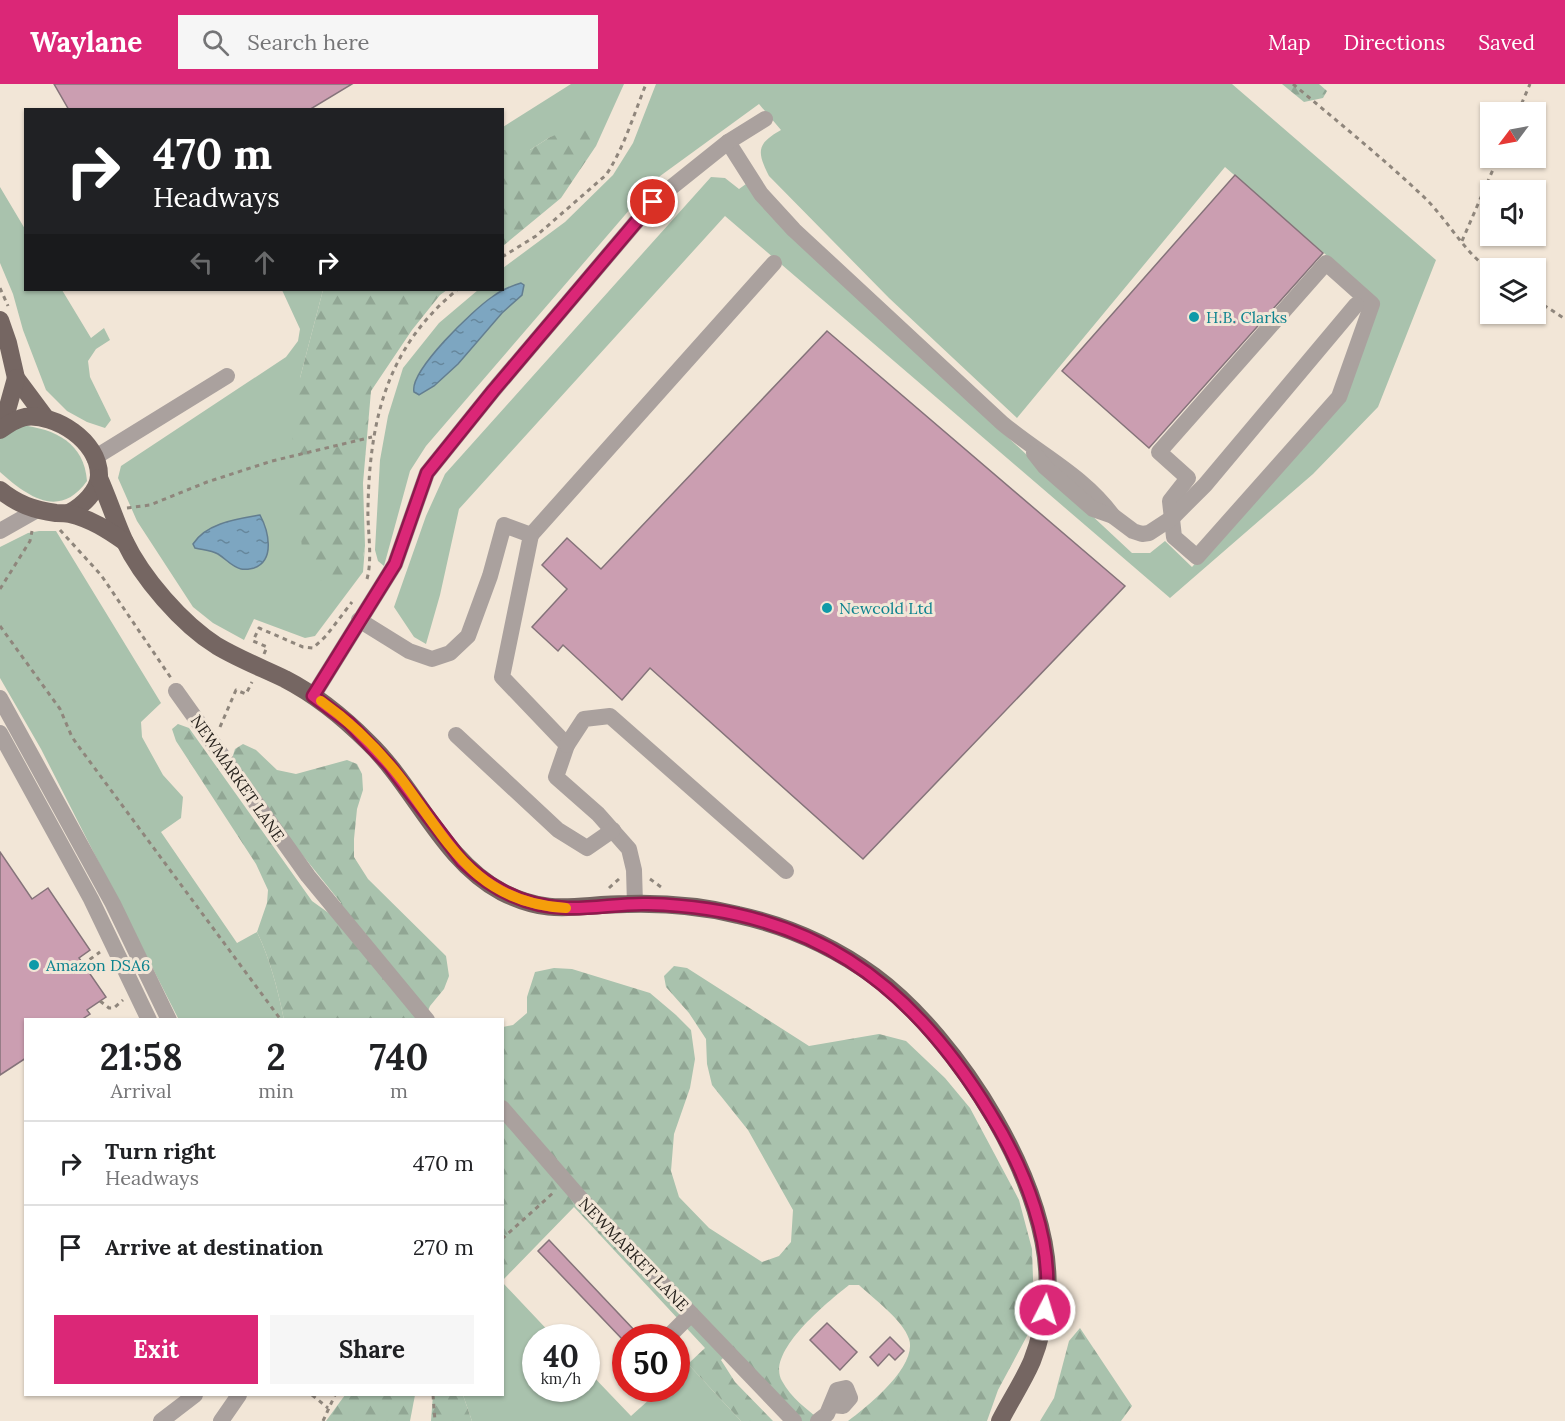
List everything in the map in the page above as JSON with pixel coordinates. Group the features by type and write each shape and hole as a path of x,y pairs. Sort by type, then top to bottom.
{"main road":[{"path":"5,317 16,378 45,417"},
{"path":"1,429 16,378"},
{"path":"1,429 24,417 45,417 78,436 94,458 99,478 125,542 164,600 201,635 313,696 349,723 402,781 448,845 476,874 491,885 533,904 549,907 634,904 681,906 739,915 770,923 819,942 869,973 903,1000 932,1031 975,1087 1009,1148 1030,1196 1041,1232 1048,1275 1047,1298 1038,1344 1032,1361 1000,1421"},
{"path":"64,522 86,501 99,478"},
{"path":"0,490 13,500 64,522 94,522 125,542"}],"street":[{"path":"313,696 395,564 427,473 493,391 653,202 728,142 765,119"},
{"path":"728,142 761,194 794,230 923,351 1026,443 1063,466 1098,497 1113,516 1133,531 1142,534 1161,526 1172,518 1205,485 1356,305"},
{"path":"567,745 502,677 531,535 774,263"},
{"path":"1326,263 1372,304 1339,397 1197,556 1174,537 1172,518 1170,501 1188,478 1159,452 1326,263"},
{"path":"94,458 227,376"},
{"path":"0,531 38,510"},
{"path":"359,620 409,651 432,659 450,653 468,636 490,576 504,525 531,535"},
{"name":"NEWMARKET LANE","path":"176,691 308,876 425,1018"},
{"path":"0,698 118,913 168,1018"},
{"path":"634,904 634,879 629,849 598,814 556,777 567,745 585,719 610,716 786,871"},
{"path":"0,734 91,899 144,1018"},
{"path":"456,735 558,830 588,848 615,833"},
{"name":"NEWMARKET LANE","path":"504,1110 566,1181 794,1421"},
{"path":"681,1324 691,1314"},
{"path":"161,1421 194,1396"},
{"path":"221,1421 238,1396"},
{"path":"818,1421 827,1414 832,1405"}],"path":[{"path":"504,256 536,236 606,175 618,155 646,84"},
{"path":"1293,84 1425,198 1450,226 1470,254 1480,262"},
{"path":"1522,102 1530,84"},
{"path":"1461,242 1494,168"},
{"path":"0,288 5,317"},
{"path":"363,587 368,576 369,564 368,490 372,437 385,390 410,340 435,307 456,291"},
{"path":"1546,307 1565,319"},
{"path":"121,509 150,505 207,482 272,461 372,437"},
{"path":"64,522 174,682 176,691"},
{"path":"0,589 30,541 33,529"},
{"path":"273,660 262,655 267,647 253,640 259,628 303,647 313,648 326,636 356,595"},
{"path":"0,626 52,697 79,747 280,1018"},
{"path":"213,744 236,690 246,694 254,678"},
{"path":"603,891 618,879 649,878 668,889"},
{"path":"80,971 78,968 103,950"},
{"path":"504,1237 566,1181"},
{"path":"313,1396 328,1408"},
{"path":"323,1421 334,1396"},
{"path":"433,1396 435,1421"}],"green space":[{"path":"571,84 624,84 596,146 596,128 550,137 530,150 504,150 504,126"},
{"path":"656,84 1232,84 1436,260 1378,407 1313,474 1170,598 725,216 459,509 440,595 426,644 414,637 394,607 426,516 445,474 711,177 725,178 739,189 746,184 775,220 1132,553 1150,553 1165,541 1192,567 1346,399 1379,301 1225,167 1017,418 889,298 769,176 762,161 761,149 767,140 781,130 759,104 656,179 426,446 410,471 384,566 378,561 375,550 380,460 388,416 403,368 439,323 477,291 504,291 504,267 565,222 613,175 633,143"},
{"path":"1282,84 1319,84 1327,91 1323,98 1304,102"},
{"path":"592,122 596,128 596,146 561,198 504,245 504,150 530,150 550,137"},
{"path":"0,187 24,227 24,291 63,291 91,338 104,328 110,340 96,349 88,361 90,377 111,420 105,428 87,422 67,411 46,390 0,263"},
{"path":"282,291 323,291 300,378 363,557 365,546 363,572 315,636 305,638 254,619 244,640 213,623 193,607 137,521 118,478 121,466 286,357 298,341 300,329"},
{"path":"323,291 446,291 412,330 371,391 363,483 365,546 363,557 357,571 342,580 328,584 312,576 303,561 292,430 300,378"},
{"path":"20,425 56,434 74,448 85,468 87,481 76,493 54,502 43,500 21,489 0,472 0,438"},
{"path":"56,531 161,703 141,722 142,737 163,775 183,797 181,818 161,832 237,943 257,932 273,975 284,1018 178,1018 41,749 0,678 0,547 28,533"},
{"path":"178,724 189,728 312,901 330,914 341,903 230,765 235,749 243,744 256,750 277,770 296,774 347,760 357,764 362,774 363,790 357,809 354,857 368,879 446,956 449,976 444,989 430,1006 425,1018 284,1018 273,975 257,932 267,903 268,890 256,864 176,741 172,729"},
{"path":"674,966 687,968 809,1046 879,1034 906,1041 945,1078 970,1108 1019,1200 1032,1249 1034,1308 1028,1334 998,1390 987,1421 848,1421 889,1385 899,1373 910,1350 909,1339 901,1325 859,1285 849,1285 828,1303 802,1328 782,1356 779,1369 782,1381 795,1398 821,1421 800,1421 728,1353 721,1360 735,1382 773,1421 741,1421 690,1366 690,1362 705,1348 690,1332 690,1324 683,1324 574,1207 504,1279 504,1027 513,1025 527,1013 527,997 535,972 554,968 572,969 650,993 691,1030 695,1059 690,1088 674,1134 671,1171 679,1197 709,1228 762,1262 779,1256 791,1242 793,1210 748,1130 712,1085 707,1064 706,1039 689,1013 666,987 664,976"},
{"path":"504,1284 542,1324 522,1324 522,1402 600,1402 600,1384 612,1396 612,1402 618,1402 631,1416 647,1402 690,1402 690,1366 741,1421 472,1421 463,1396 504,1396"},
{"path":"1080,1328 1132,1406 1121,1421 1040,1421 1054,1398 1069,1341"},
{"path":"344,1396 415,1396 410,1421 326,1421"},
{"path":"433,1396 463,1396 472,1421 431,1421"}],"water":[{"path":"521,283 524,285 522,295 502,313 458,364 434,386 419,395 414,392 415,382 422,370 444,341 483,304 506,288"},
{"path":"260,515 266,528 268,552 261,564 254,568 238,568 218,554 195,548 193,544 206,531 223,523"}],"building":[{"path":"54,84 352,84 312,108 68,108"},
{"name":"H.B. Clarks","path":"1235,175 1323,253 1149,448 1062,371"},
{"name":"Newcold Ltd","path":"827,331 1125,586 863,859 650,668 622,700 563,645 558,651 532,627 567,589 542,565 567,538 601,569"},
{"name":"Amazon DSA6","path":"0,852 32,899 48,888 90,950 79,958 106,997 87,1010 90,1014 84,1018 24,1018 24,1059 0,1075"},
{"path":"549,1240 628,1324 612,1324 612,1328 538,1251"},
{"path":"827,1323 857,1352 840,1370 810,1340"},
{"path":"890,1337 904,1351 895,1360 889,1354 878,1366 870,1357"}],"slow traffic":[{"path":"321,701 349,723 372,746 402,781 448,845 476,874 503,892 533,904 566,908"}],"place":[{"name":"H.B. Clarks","path":"1194,317"},
{"name":"Newcold Ltd","path":"827,608"},
{"name":"Amazon DSA6","path":"34,965"}],"route":[{"path":"653,202 493,391 427,473 395,564 313,696 349,723 372,746 402,781 462,861 476,874 503,892 533,904 549,907 569,908 622,903 681,906 712,909 770,923 819,942 846,957 903,1000 946,1048 975,1087 1009,1148 1030,1196 1045,1249 1048,1275 1045,1310"}]}
